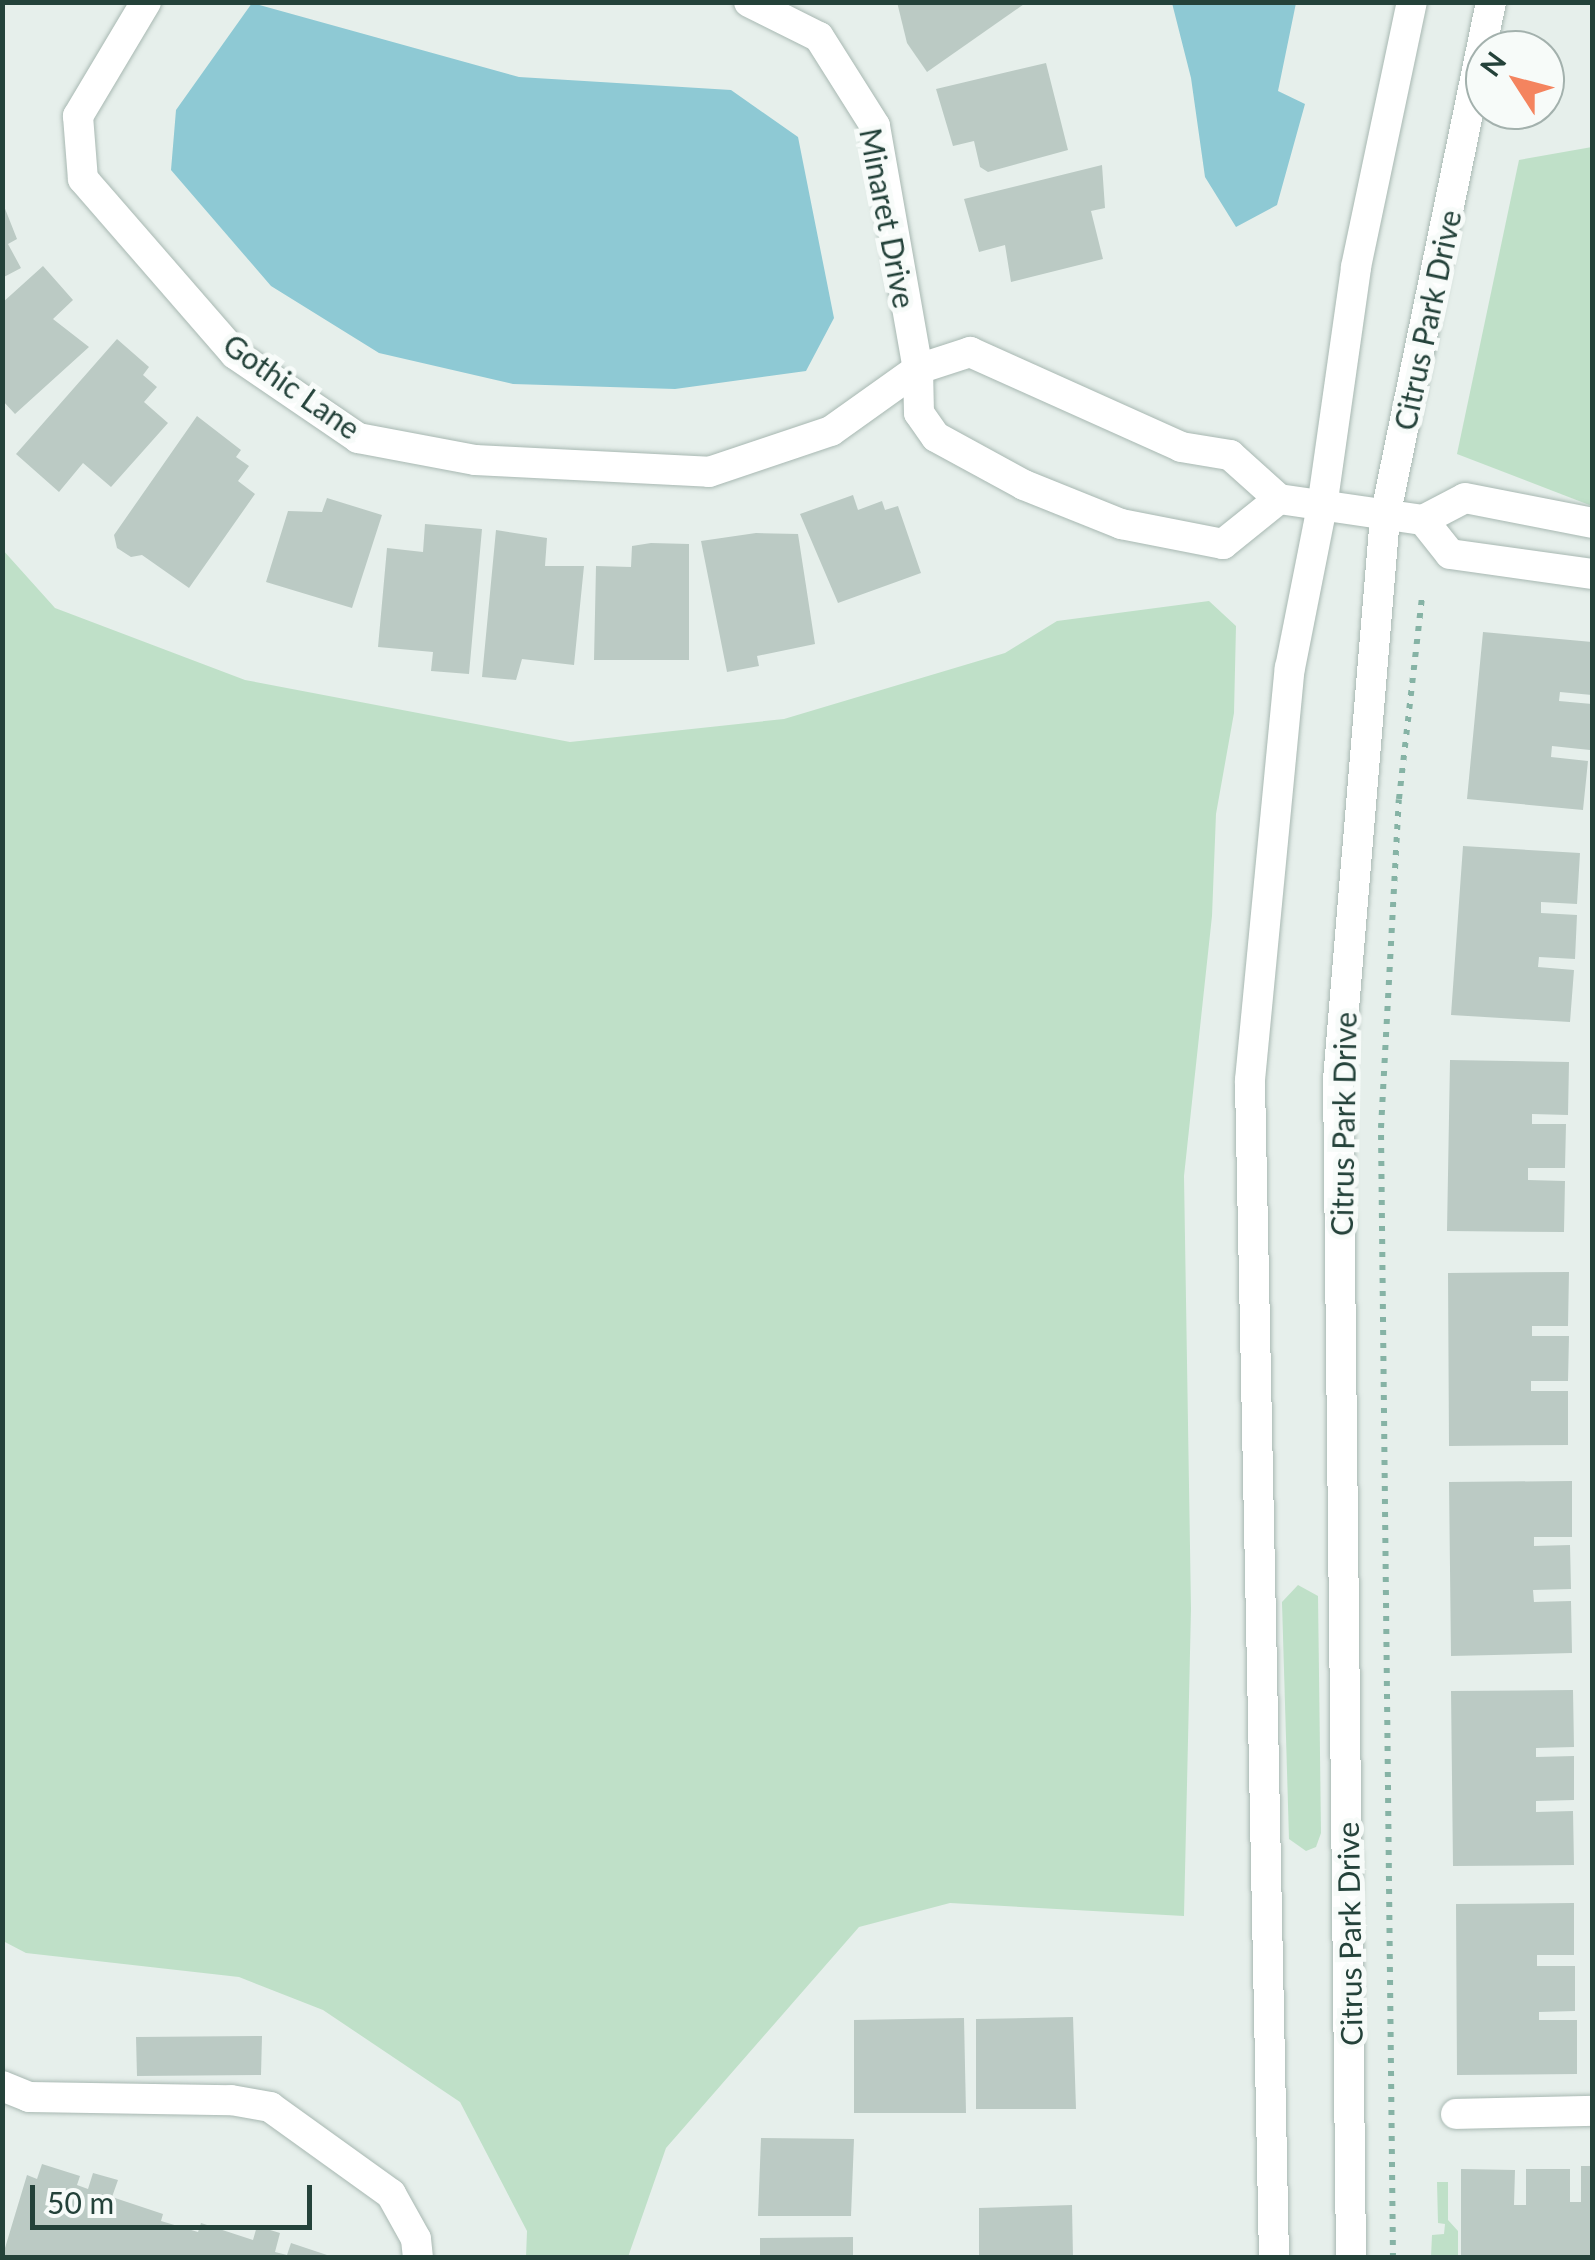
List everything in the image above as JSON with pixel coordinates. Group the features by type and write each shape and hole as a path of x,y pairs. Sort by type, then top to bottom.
{"street":[{"name":"Gothic Lane","path":"146,2 78,116 83,179 235,354 358,438 475,460 708,472 831,430 918,370"},
{"name":"Minaret Drive","path":"749,2 819,37 874,126 918,370 919,413 936,438 1024,485 1120,524 1224,544 1279,500"},
{"path":"1274,2258 1250,1080 1290,668 1322,506 1356,267 1412,2"},
{"name":"Citrus Park Drive","path":"1350,2258 1338,1080 1386,516 1491,2"},
{"path":"918,370 970,352 1181,447 1230,455 1279,500 1423,520 1465,498 1592,523"},
{"path":"1423,520 1450,554 1592,574"},
{"path":"2,2086 29,2097 232,2100 270,2107 391,2194 416,2239 418,2258"},
{"path":"1456,2114 1592,2111"}],"path":[{"path":"1393,2258 1381,1128 1398,817 1422,597"}],"green space":[{"path":"1592,147 1592,506 1457,454 1519,160"},
{"path":"2,549 55,608 245,680 570,742 784,719 1005,653 1057,621 1209,601 1236,626 1234,713 1216,814 1212,916 1184,1176 1191,1609 1184,1916 950,1903 859,1927 666,2148 628,2257 526,2257 527,2231 460,2102 323,2010 239,1977 26,1953 3,1941"},
{"path":"1298,1585 1318,1596 1321,1833 1316,1847 1306,1851 1289,1839 1282,1602"},
{"path":"1437,2182 1448,2182 1448,2220 1458,2231 1458,2257 1431,2257 1432,2235 1444,2234 1445,2224 1438,2223"}],"water":[{"path":"252,3 519,77 731,90 798,137 834,318 806,371 675,389 513,384 379,353 271,286 171,170 176,110"},
{"path":"1172,3 1296,3 1278,91 1305,104 1277,205 1236,227 1205,177 1191,78"}],"building":[{"path":"897,2 1027,2 927,72 907,43"},
{"path":"1046,63 1068,150 988,172 980,167 974,141 953,146 936,89"},
{"path":"1102,165 1105,208 1091,211 1103,259 1011,282 1005,245 979,252 964,199"},
{"path":"2,201 17,239 8,244 21,268 2,278"},
{"path":"43,266 73,300 53,319 89,347 15,414 2,400 2,303"},
{"path":"117,339 149,367 143,375 157,387 144,402 168,423 111,487 83,463 59,492 16,454"},
{"path":"197,416 241,450 236,457 249,466 238,481 255,494 189,588 142,555 131,557 117,548 114,535"},
{"path":"853,495 858,510 882,501 885,510 898,506 921,573 838,603 800,514"},
{"path":"327,498 382,515 352,608 266,582 288,511 322,512"},
{"path":"425,524 482,529 469,674 431,671 433,652 378,647 387,548 423,552"},
{"path":"496,530 547,538 545,566 584,566 574,665 522,659 516,680 482,677"},
{"path":"756,533 798,534 815,644 757,656 759,666 727,672 701,541"},
{"path":"689,544 689,660 594,660 596,566 631,567 632,546"},
{"path":"1483,632 1592,642 1592,695 1560,692 1559,701 1592,704 1590,750 1552,746 1551,757 1588,761 1583,810 1467,799"},
{"path":"1463,846 1580,853 1577,904 1541,902 1541,913 1577,915 1575,959 1539,957 1538,967 1574,970 1570,1022 1451,1015"},
{"path":"1450,1060 1569,1062 1568,1115 1532,1114 1532,1124 1566,1124 1565,1168 1528,1168 1528,1180 1565,1181 1564,1232 1447,1231"},
{"path":"1569,1272 1568,1326 1532,1326 1532,1336 1569,1336 1568,1381 1531,1381 1531,1391 1568,1391 1568,1445 1449,1446 1448,1273"},
{"path":"1572,1481 1572,1537 1534,1537 1534,1546 1570,1545 1571,1589 1533,1590 1534,1602 1571,1601 1572,1653 1451,1656 1449,1482"},
{"path":"1573,1690 1574,1747 1536,1748 1536,1757 1574,1756 1574,1800 1536,1801 1536,1812 1573,1811 1574,1865 1453,1866 1451,1691"},
{"path":"1574,1903 1574,1955 1537,1955 1537,1966 1575,1966 1575,2011 1539,2012 1539,2020 1577,2020 1577,2074 1457,2075 1456,1904"},
{"path":"1073,2017 1076,2109 976,2109 976,2019"},
{"path":"964,2018 966,2113 854,2113 854,2020"},
{"path":"262,2036 261,2075 137,2076 136,2037"},
{"path":"761,2138 854,2139 851,2216 758,2216"},
{"path":"42,2164 80,2176 77,2185 88,2189 93,2173 118,2180 112,2197 163,2214 161,2221 198,2232 201,2223 253,2240 257,2226 280,2233 275,2252 287,2255 291,2243 336,2258 2,2258 27,2175 37,2179"},
{"path":"1581,2166 1592,2166 1592,2258 1461,2258 1461,2169 1515,2170 1514,2205 1526,2205 1526,2169 1570,2169 1570,2202 1581,2202"},
{"path":"1072,2205 1073,2258 979,2258 979,2208"},
{"path":"853,2237 853,2258 760,2258 760,2238"}]}
